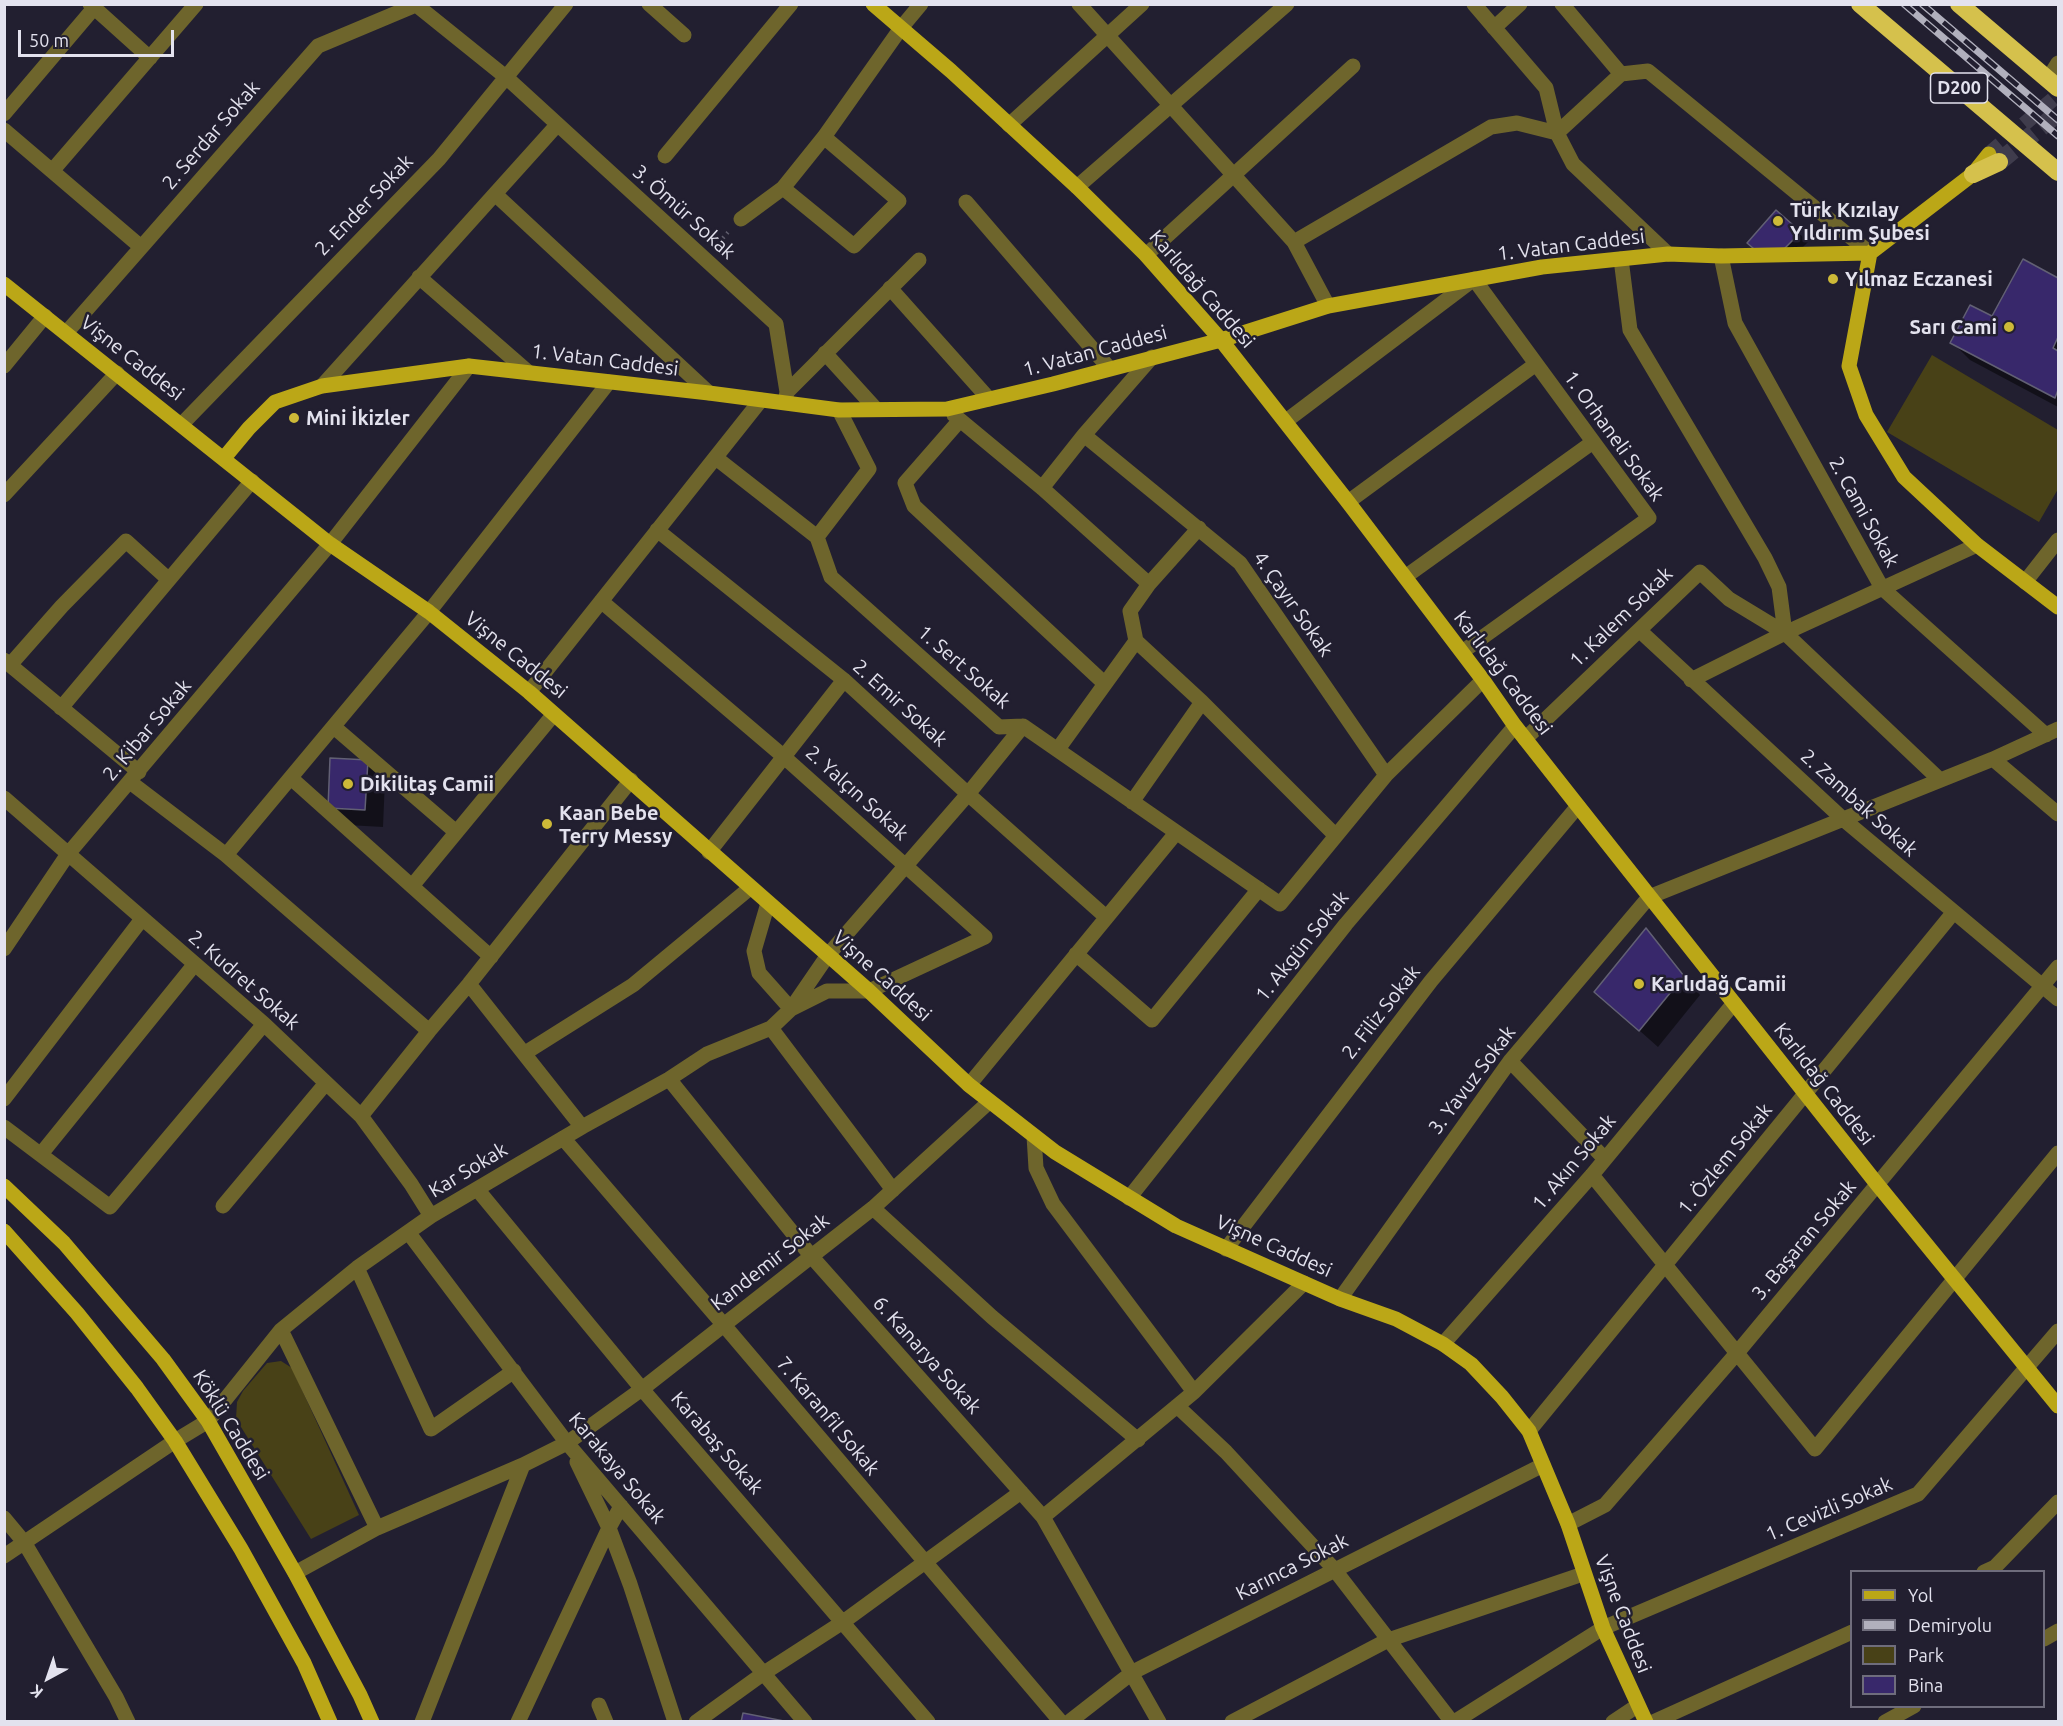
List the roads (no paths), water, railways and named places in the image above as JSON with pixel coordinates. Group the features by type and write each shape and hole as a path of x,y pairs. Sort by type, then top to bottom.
{"highway":[{"name":"D200","path":"1860,4 2058,172"},
{"path":"1959,4 2053,84"},
{"path":"1973,174 1994,158"}],"main road":[{"name":"Karlıdağ Caddesi","path":"873,4 951,71 1077,187 1146,255 1221,340 1286,421 1462,652 1515,726 1649,897 1877,1184 2058,1406"},
{"path":"1973,174 1870,253 1849,366 1866,416 1904,477 1977,545 2058,607"},
{"name":"1. Vatan Caddesi","path":"224,458 275,402 322,386 469,366 761,400 786,397 839,410 947,409 1221,340 1328,306 1542,267 1668,254 1721,256 1870,253"},
{"name":"Vişne Caddesi","path":"4,284 330,543 429,612 529,692 632,780 709,852 869,991 969,1085 1034,1137 1176,1226 1340,1299 1396,1319 1443,1344 1471,1364 1502,1397 1529,1431 1568,1524 1603,1628 1646,1722"},
{"name":"Köklü Caddesi","path":"4,1186 64,1243 163,1359 208,1421 295,1573 372,1722"},
{"path":"4,1231 77,1313 137,1388 175,1441 241,1549 304,1663 330,1722"}],"street":[{"path":"52,171 196,4"},
{"name":"2. Ender Sokak","path":"182,424 439,159 566,4"},
{"path":"649,4 684,35"},
{"path":"666,156 792,4"},
{"path":"741,219 783,188 824,137 901,28 921,4"},
{"path":"1078,4 1294,242 1328,306"},
{"path":"1009,125 1142,4"},
{"path":"1077,187 1287,4"},
{"path":"1474,4 1546,88 1557,133 1573,164 1668,254"},
{"path":"1494,28 1520,4"},
{"path":"1562,4 1621,74"},
{"name":"3. Ömür Sokak","path":"416,5 507,78 776,324 786,397"},
{"name":"2. Serdar Sokak","path":"66,333 318,45 416,5"},
{"path":"4,114 92,6 150,58"},
{"path":"2053,84 2058,63"},
{"path":"1146,255 1353,66"},
{"path":"1557,133 1621,74 1648,71 1870,253"},
{"path":"1294,242 1491,127 1517,123 1557,133"},
{"path":"322,386 557,125"},
{"path":"4,130 141,247"},
{"path":"783,188 854,246 899,201 824,137"},
{"path":"495,194 709,393"},
{"path":"966,202 1109,368"},
{"name":"2. Cami Sokak","path":"1721,256 1735,324 1882,588 2052,732"},
{"path":"1622,259 1630,330 1765,558 1779,586 1785,633 1940,780"},
{"path":"786,397 825,353 919,260"},
{"path":"419,277 528,372"},
{"path":"1286,421 1474,279"},
{"name":"1. Orhaneli Sokak","path":"1462,652 1649,518 1474,279"},
{"path":"890,288 989,399"},
{"path":"4,366 45,316"},
{"path":"825,353 875,408"},
{"path":"1041,488 1152,357"},
{"path":"1348,502 1536,364"},
{"name":"2. Kibar Sokak","path":"7,941 68,854 330,543 469,366"},
{"path":"4,495 117,374"},
{"path":"226,855 429,612 609,382"},
{"path":"529,692 761,400"},
{"path":"947,409 1041,488 1149,584"},
{"path":"716,458 817,537 869,469 839,410"},
{"path":"960,420 905,483 914,506 1104,683"},
{"name":"4. Çayır Sokak","path":"1084,435 1240,563 1386,775"},
{"path":"1405,577 1593,442"},
{"path":"61,708 252,481"},
{"path":"1199,528 1149,584 1130,611 1136,640 1202,702 1336,836 1386,775 1483,680"},
{"name":"2. Emir Sokak","path":"657,530 844,680 1106,917"},
{"name":"1. Sert Sokak","path":"817,537 831,577 999,727 1023,726 1280,904 1336,836"},
{"path":"2025,582 2058,540"},
{"path":"168,579 126,541 7,662 61,708 135,777 429,1031"},
{"path":"1691,680 1785,633 1977,545"},
{"name":"1. Kalem Sokak","path":"1525,739 1700,572 1729,599 1785,633"},
{"name":"2. Yalçın Sokak","path":"601,601 783,756 985,937 869,991"},
{"name":"2. Zambak Sokak","path":"1639,630 1843,819 2058,999"},
{"path":"1058,749 1136,640"},
{"path":"709,852 844,680"},
{"path":"1132,802 1202,702"},
{"path":"412,886 554,714"},
{"name":"Kar Sokak","path":"208,1421 281,1330 357,1269 408,1232 563,1138 669,1080 707,1054 771,1028 791,1009 828,956 905,864 968,794 1023,726"},
{"name":"1. Akgün Sokak","path":"1129,1198 1346,924 1515,726"},
{"path":"334,727 456,832"},
{"path":"1649,897 1993,759 2052,732"},
{"path":"1993,759 2058,814"},
{"path":"291,778 491,957"},
{"path":"360,1116 632,780"},
{"name":"2. Kudret Sokak","path":"4,798 264,1024 360,1116 411,1184 431,1216"},
{"name":"2. Filiz Sokak","path":"1226,1249 1431,981 1578,806"},
{"path":"969,1085 1176,833"},
{"path":"525,1053 633,985 750,888"},
{"path":"1076,954 1152,1020 1258,889"},
{"name":"3. Yavuz Sokak","path":"1340,1299 1510,1061 1649,897"},
{"path":"768,903 754,951 759,974 791,1009"},
{"name":"1. Özlem Sokak","path":"1529,1431 1953,913"},
{"path":"4,1099 142,919"},
{"path":"41,1154 194,965"},
{"name":"3. Başaran Sokak","path":"1568,1524 1605,1505 1737,1353 2058,967"},
{"path":"469,984 582,1127"},
{"name":"Kar Sokak","path":"791,1009 827,991 869,991"},
{"name":"1. Akın Sokak","path":"1443,1344 1592,1175 1734,1003"},
{"path":"4,1127 110,1207 264,1024"},
{"path":"771,1028 893,1190"},
{"path":"1510,1061 1605,1159"},
{"name":"6. Kanarya Sokak","path":"669,1080 812,1257 1043,1517 1159,1722"},
{"path":"223,1206 326,1083"},
{"name":"Kandemir Sokak","path":"295,1573 377,1528 523,1465 567,1443 642,1389 873,1208 989,1102"},
{"path":"1034,1137 1036,1168 1053,1204 1194,1392"},
{"name":"7. Karanfil Sokak","path":"563,1138 1060,1722"},
{"path":"1592,1175 1815,1449 2058,1154"},
{"name":"Karabaş Sokak","path":"477,1189 642,1389 928,1722"},
{"path":"873,1208 992,1317 1138,1440"},
{"name":"Karakaya Sokak","path":"408,1232 567,1443 805,1722"},
{"path":"357,1269 431,1429 514,1371"},
{"path":"1043,1517 1194,1392 1304,1283"},
{"path":"281,1330 377,1528"},
{"name":"1. Cevizli Sokak","path":"1453,1722 1603,1628 1918,1494 2058,1331"},
{"path":"1177,1406 1226,1452 1334,1569 1453,1722"},
{"path":"4,1556 208,1421"},
{"path":"567,1443 609,1528 630,1584 675,1722"},
{"name":"Karınca Sokak","path":"1070,1722 1132,1672 1543,1464"},
{"path":"422,1722 523,1465"},
{"path":"696,1722 764,1673 843,1622 1021,1492"},
{"path":"1988,1570 1995,1567 2058,1502"},
{"path":"518,1722 621,1506"},
{"path":"4,1518 24,1542 116,1697 128,1722"},
{"path":"1232,1722 1388,1640 1583,1574"},
{"path":"1653,1722 1850,1632"},
{"path":"599,1705 606,1722"},
{"path":"1613,1722 1637,1706"},
{"path":"1885,1722 1912,1708"}],"tunnel":[{"path":"1989,154 2058,95"},
{"path":"1999,162 2058,113"}],"railway":[{"path":"1904,4 2058,136"},
{"path":"1922,4 2058,120"}],"place":[{"name":"Türk Kızılay Yıldırım Şubesi","path":"1778,221"},
{"name":"Yılmaz Eczanesi","path":"1833,279"},
{"name":"Sarı Cami","path":"2009,327"},
{"name":"Mini İkizler","path":"294,418"},
{"name":"Dikilitaş Camii","path":"348,784"},
{"name":"Kaan Bebe Terry Messy","path":"547,824"},
{"name":"Karlıdağ Camii","path":"1639,984"}]}
